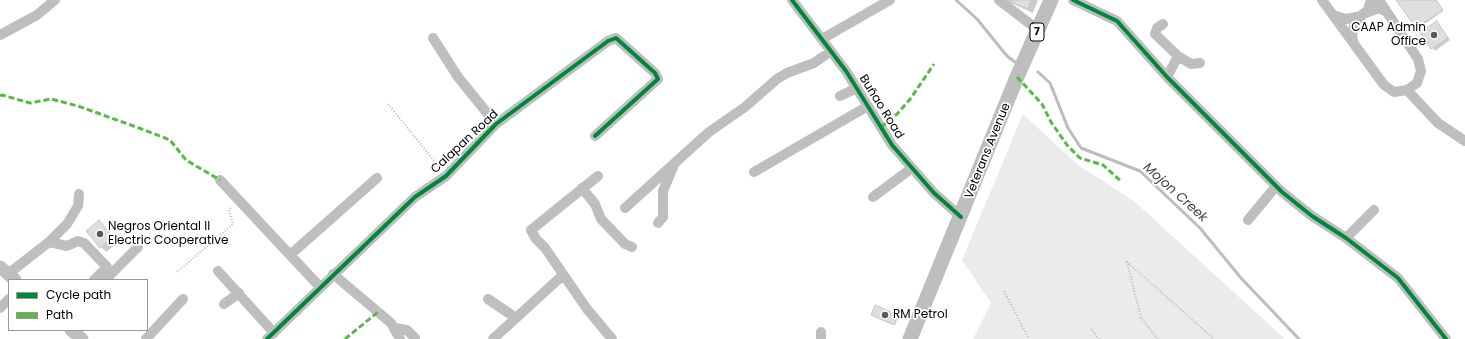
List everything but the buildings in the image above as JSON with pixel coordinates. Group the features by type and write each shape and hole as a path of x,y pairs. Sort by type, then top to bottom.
{"highway":[{"name":"7","path":"1038,30 1051,0"},
{"name":"Veterans Avenue","path":"910,339 1038,30"}],"main road":[{"path":"72,331 82,339"}],"street":[{"path":"0,35 36,15 55,0"},
{"name":"Buñao Road","path":"792,0 831,50 857,88 892,145 934,193 961,217"},
{"path":"822,39 890,0"},
{"path":"999,0 1038,30"},
{"path":"1073,0 1117,21 1167,77 1276,186 1312,216 1346,238 1398,278 1446,339"},
{"path":"1322,0 1354,46 1384,85 1394,92 1407,90 1417,83 1420,71 1418,59 1379,0"},
{"path":"1354,46 1352,36 1354,26 1368,10 1371,0"},
{"path":"1333,15 1346,19 1378,8 1387,12"},
{"path":"1163,24 1157,28 1155,34 1178,56 1191,64 1200,63"},
{"path":"433,38 458,77 496,124"},
{"name":"Calapan Road","path":"270,336 415,197 446,176 496,124 608,41 616,38 655,73 658,79 595,136"},
{"path":"625,208 709,132 745,107 777,78 814,64 831,50"},
{"path":"1167,77 1178,56"},
{"path":"840,96 857,88"},
{"path":"1407,90 1438,122 1465,141"},
{"path":"754,172 868,106"},
{"path":"658,224 663,217 663,191 675,163"},
{"path":"873,196 912,168"},
{"path":"598,176 531,230 612,339"},
{"path":"290,255 378,178"},
{"path":"220,180 237,200 320,287"},
{"path":"1248,220 1276,186"},
{"path":"582,188 595,204 601,219 625,244 632,247"},
{"path":"8,274 49,242 72,217 78,206 79,194"},
{"path":"1346,238 1374,210"},
{"path":"49,242 67,246 78,241 84,243 107,267 95,279"},
{"path":"106,279 138,247"},
{"path":"218,271 239,293 270,336"},
{"path":"333,274 395,328 400,339"},
{"path":"493,339 563,275"},
{"path":"224,304 239,293"},
{"path":"146,339 183,299"},
{"path":"488,299 516,318"},
{"path":"0,308 8,300"},
{"path":"395,328 407,330 415,338"}],"path":[{"path":"388,104 446,176"},
{"path":"177,272 233,224 229,210 237,200"},
{"path":"1158,339 1141,318 1127,262 1214,339"},
{"path":"1004,291 1029,339"},
{"path":"1091,329 1099,339"}],"shaded area":[{"path":"1023,114 1078,165 1134,201 1285,339 973,339 991,303 962,260"}],"waterway":[{"name":"Mojon Creek","path":"956,0 977,19 1007,56 1015,62"},
{"name":"Mojon Creek","path":"1038,72 1050,83 1068,128 1081,148 1140,171 1200,228 1241,278 1299,339"}],"marked path":[{"path":"881,127 897,114 911,98 934,64"},
{"path":"1017,77 1042,104 1051,122 1067,145 1080,158 1103,165 1122,182"},
{"path":"0,96 2,95 30,103 51,99 78,106 139,128 170,140 186,160 220,180"},
{"path":"345,339 378,312"}],"cycle path":[{"path":"792,0 846,71 892,145 934,193 961,217"},
{"path":"1073,0 1117,21 1167,77 1282,192 1312,216 1346,238 1398,278 1446,339"},
{"path":"267,339 415,197 446,176 496,124 608,41 616,38 655,73 658,79 595,136"}],"place":[{"name":"CAAP Admin Office","path":"1434,35"},
{"name":"Negros Oriental II Electric Cooperative","path":"100,234"},
{"name":"RM Petrol","path":"885,315"}]}
